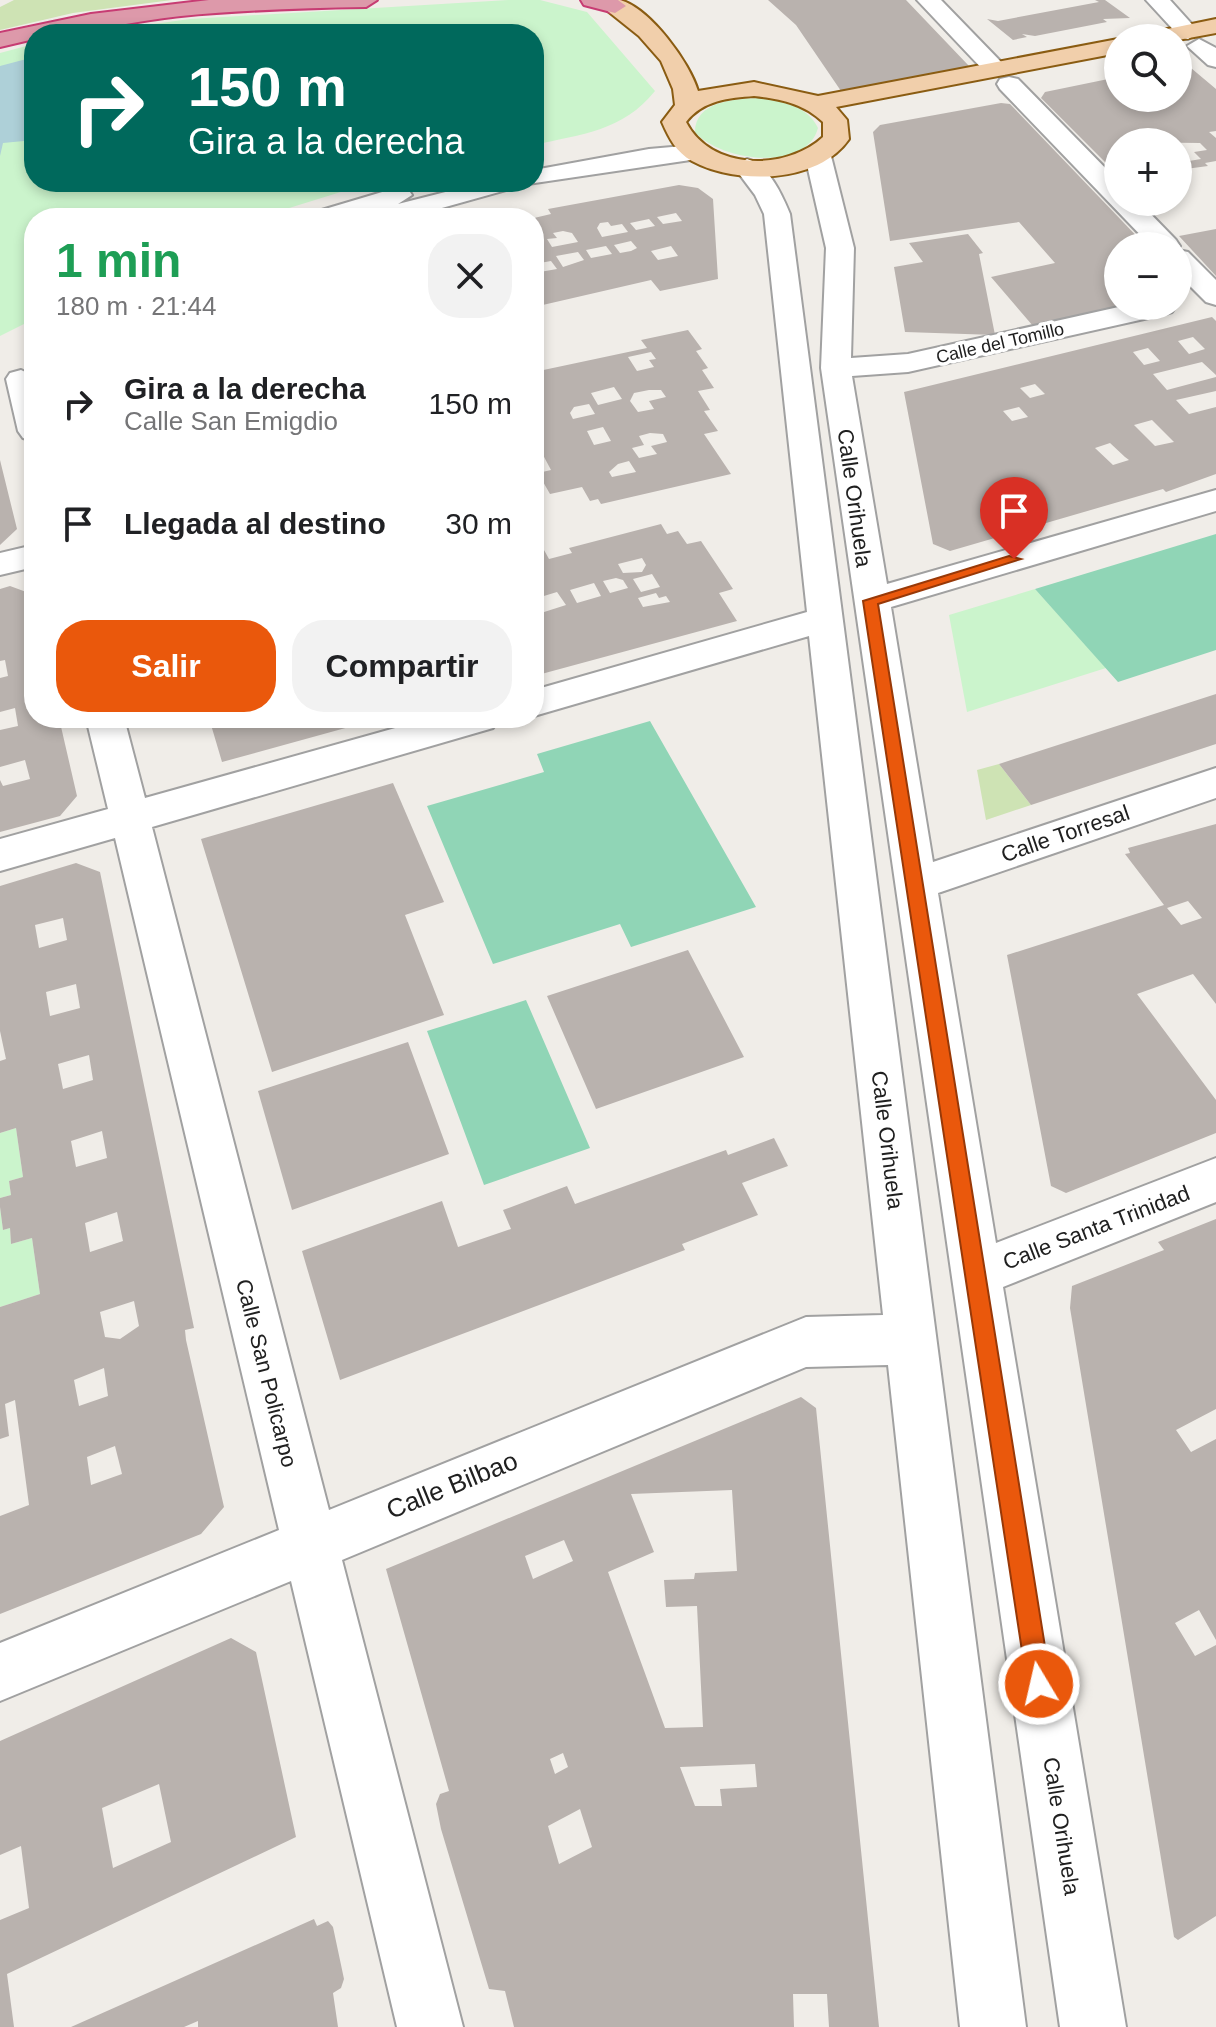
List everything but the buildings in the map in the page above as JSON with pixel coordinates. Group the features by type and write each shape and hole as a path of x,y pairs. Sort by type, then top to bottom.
{"highway":[{"path":"75,24 161,10 366,0"},
{"path":"0,40 24,35"}],"main road":[{"path":"604,2 680,69 687,84 678,138 695,153 747,167 786,166 823,127 1104,50"},
{"path":"664,15 685,39"},
{"path":"1200,46 1216,26"},
{"path":"1002,77 1104,65"},
{"path":"716,67 754,89"},
{"path":"681,114 728,91 754,89 788,94 823,127"}],"street":[{"path":"928,0 1104,182"},
{"path":"1157,0 1200,46"},
{"path":"544,161 621,144 681,114"},
{"name":"Calle Orihuela","path":"823,127 840,248 836,368 1093,2027"},
{"path":"544,176 649,157 695,153"},
{"name":"Calle Orihuela","path":"747,167 768,193 777,214 993,2027"},
{"path":"360,208 417,192"},
{"path":"413,208 477,192"},
{"path":"1137,216 1153,232"},
{"path":"1192,272 1215,295"},
{"path":"1192,299 1215,295"},
{"name":"Calle del Tomillo","path":"836,368 908,363 1104,319"},
{"path":"16,371 24,398"},
{"path":"870,601 1216,500"},
{"path":"0,564 24,558"},
{"path":"544,700 826,619"},
{"name":"Calle San Policarpo","path":"108,728 430,2027"},
{"path":"0,855 445,728"},
{"name":"Calle Torresal","path":"915,884 1216,783"},
{"name":"Calle Santa Trinidad","path":"975,1275 1216,1180"},
{"name":"Calle Bilbao","path":"0,1672 806,1342 913,1339"}],"green space":[{"path":"14,0 172,0 73,13 0,30 0,7"},
{"path":"540,0 587,12 655,91 643,104 615,123 585,134 544,143 544,24 154,24 190,19"},
{"path":"24,47 24,192 341,192 289,208 24,208 24,324 0,336 0,53"},
{"path":"759,98 785,103 808,114 818,128 810,142 797,152 761,158 723,150 695,132 697,122 709,108 728,101"},
{"path":"1216,534 1216,650 1118,682 1035,589"},
{"path":"1035,589 1106,668 967,712 949,615"},
{"path":"650,721 756,907 631,947 620,924 493,964 427,806 544,772 537,754"},
{"path":"999,764 1031,805 986,820 977,770"},
{"path":"526,1000 590,1148 484,1185 427,1031"},
{"path":"16,1128 23,1177 9,1181 11,1195 0,1198 0,1133"},
{"path":"0,1207 3,1230 10,1228 11,1244 32,1238 40,1294 0,1307"}],"water":[{"path":"24,60 24,141 3,143 0,156 0,66"}],"route":[{"path":"1014,559 870,601 1039,1684"}]}
